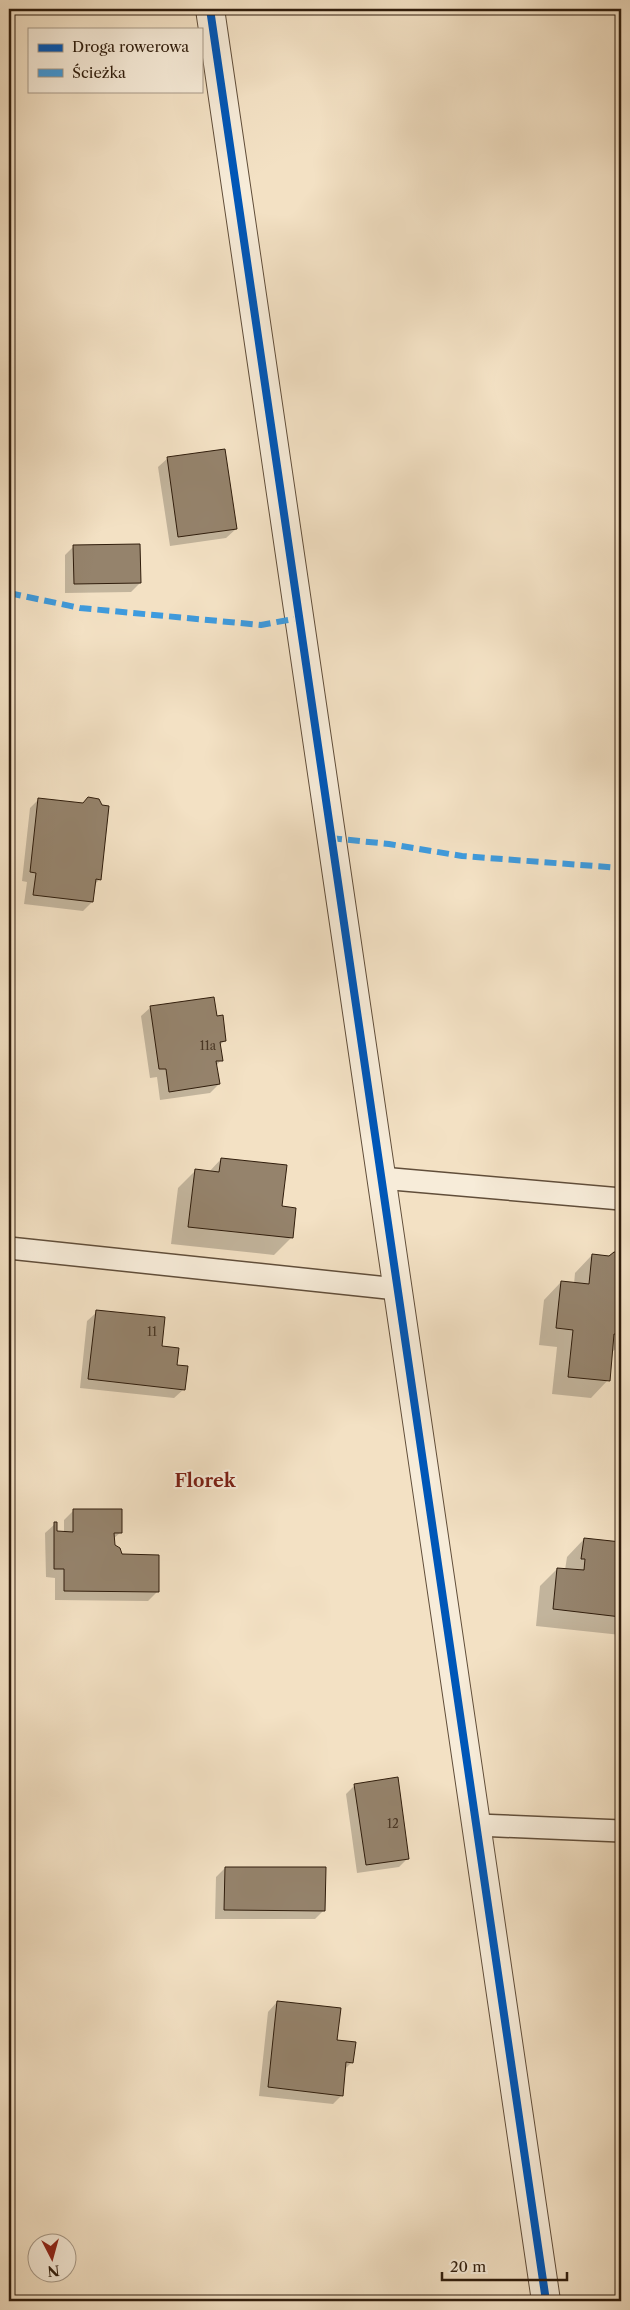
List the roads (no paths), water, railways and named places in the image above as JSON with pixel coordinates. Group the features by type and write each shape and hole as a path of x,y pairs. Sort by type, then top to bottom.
{"street":[{"path":"210,9 396,1289 477,1825 546,2301"}],"lane":[{"path":"381,1178 621,1199"},
{"path":"9,1248 396,1289"},
{"path":"477,1825 621,1831"}],"district":[{"name":"Florek","path":"205,1481"}]}
